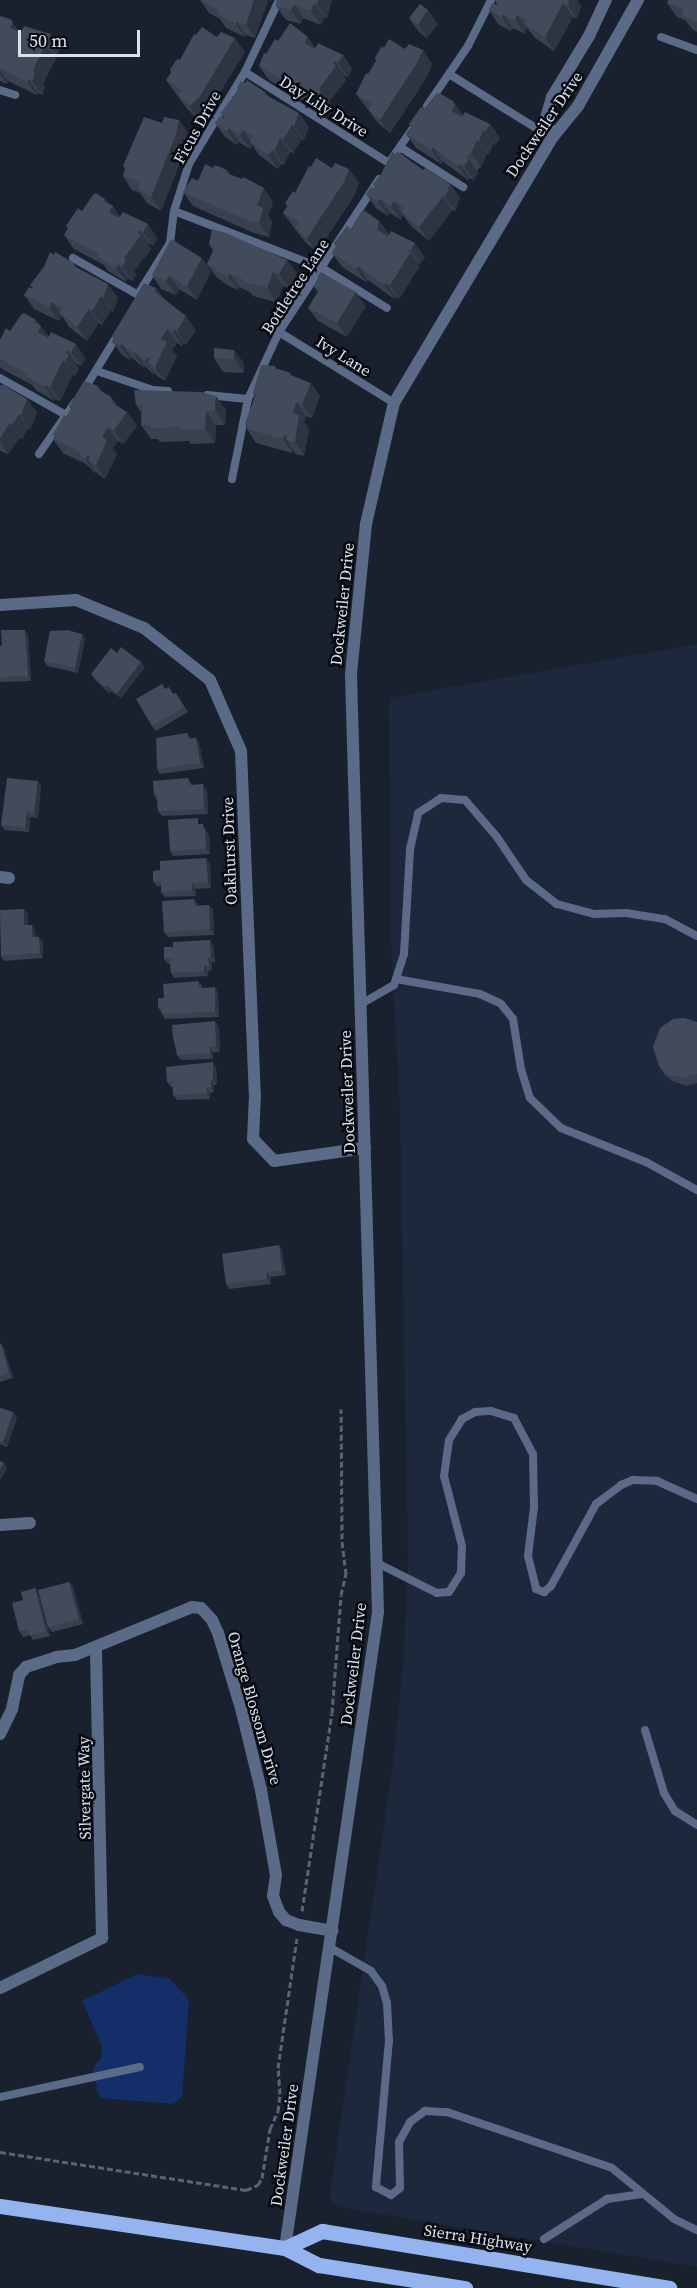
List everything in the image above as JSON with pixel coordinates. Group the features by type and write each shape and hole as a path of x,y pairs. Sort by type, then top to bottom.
{"main road":[{"path":"0,2205 285,2248 319,2265 465,2288"},
{"name":"Sierra Highway","path":"285,2248 322,2231 669,2288"}],"street":[{"path":"552,138 546,118 552,97 589,36 606,0"},
{"name":"Dockweiler Drive","path":"285,2248 378,1612 351,674 366,524 394,403 552,138 578,106 638,0"},
{"name":"Oakhurst Drive","path":"0,605 76,600 144,628 210,680 241,751 255,1095 253,1139 274,1161 365,1148"},
{"path":"0,1525 30,1523"},
{"name":"Orange Blossom Drive","path":"0,1734 12,1709 21,1671 33,1664 75,1655 192,1607 201,1608 212,1620 241,1708 261,1790 276,1875 273,1896 279,1912 286,1920 299,1925 332,1931"},
{"name":"Silvergate Way","path":"0,1988 102,1938 96,1647"}],"lane":[{"name":"Ficus Drive","path":"133,304 170,243 174,211 189,164 245,72 279,0"},
{"path":"424,111 468,46 491,0"},
{"path":"661,37 697,50"},
{"name":"Day Lily Drive","path":"245,72 389,163"},
{"path":"449,74 552,138"},
{"path":"0,90 15,95"},
{"name":"Bottletree Lane","path":"232,479 248,399 279,332 418,120"},
{"path":"400,147 463,186"},
{"path":"174,211 322,268 387,308"},
{"path":"73,258 138,295"},
{"path":"39,454 98,371 123,324"},
{"name":"Ivy Lane","path":"279,332 394,403"},
{"path":"98,371 153,390 177,392"},
{"path":"0,378 66,416"},
{"path":"200,394 248,399"},
{"path":"361,1004 394,985 404,954 410,849 418,813 441,798 465,800 497,837 526,880 557,904 594,914 626,913 665,919 697,936"},
{"path":"396,979 480,994 501,1004 513,1019 521,1069 530,1098 561,1128 646,1162 697,1190"},
{"path":"377,1563 437,1593 448,1592 456,1582 461,1573 462,1546 444,1476 449,1440 462,1419 475,1412 491,1412 514,1418 533,1454 534,1507 528,1556 530,1574 536,1589 544,1592 551,1586 596,1504 621,1485 633,1480 657,1481 697,1498"},
{"path":"645,1730 664,1793 675,1811 697,1825"},
{"path":"329,1947 371,1971 382,1986 387,2004 389,2040 376,2187 391,2195 400,2188 399,2142 410,2122 425,2111 447,2112 612,2168 640,2194 674,2219 697,2230"},
{"path":"0,2097 140,2067"},
{"path":"544,2239 607,2199 640,2194"}],"path":[{"path":"0,2152 246,2190 258,2185 262,2178 270,2129 278,2111 280,2094 278,2068 332,1713 340,1595 346,1575 342,1539 341,1409"}],"shaded area":[{"path":"697,644 697,2267 338,2207 331,2202 330,2194 394,1757 404,1653 408,1559 400,1113 391,937 389,698"}],"water":[{"path":"137,1974 170,1979 189,2000 182,2097 173,2104 101,2098 97,2091 93,2068 102,2056 101,2044 82,2001"}],"building":[{"path":"201,0 254,0 246,25 236,21 236,24 217,14 218,10"},
{"path":"277,0 318,0 311,11 294,4 291,10 276,6"},
{"path":"495,0 569,0 568,5 563,3 545,37 525,24 528,20 517,15 515,20 503,14 502,17 489,10 492,3 497,5 498,2"},
{"path":"668,0 697,0 696,23 682,15 684,9 667,3"},
{"path":"420,4 428,10 418,25 409,18"},
{"path":"0,16 10,19 13,22 10,28 21,32 24,26 50,34 47,42 41,43 46,45 35,65 32,81 28,79 27,82 0,68"},
{"path":"290,23 308,37 305,43 315,49 318,43 343,55 338,63 335,61 333,63 336,66 319,89 321,91 317,98 313,95 311,98 259,66 264,53 266,54 275,39 278,41"},
{"path":"202,27 217,37 221,32 235,38 200,96 190,106 178,96 182,90 166,80 177,59 180,60 194,34 196,35"},
{"path":"389,39 405,49 409,44 423,50 380,120 368,109 372,104 356,94 366,73 368,74 377,60 375,58 382,46 384,48"},
{"path":"247,80 265,92 264,94 299,113 294,126 292,125 283,140 280,138 274,151 272,150 268,155 250,142 253,136 243,130 240,135 229,128 227,131 215,123 220,116 224,118 226,116 221,113 239,90 237,88 241,81 245,83"},
{"path":"439,93 453,101 455,106 452,111 462,117 465,112 490,124 485,132 483,130 479,141 477,140 471,153 466,157 469,159 464,166 460,164 458,166 433,147 431,150 406,134 412,126 409,124 421,107 424,109"},
{"path":"144,117 162,123 164,117 179,120 176,135 151,197 138,189 140,182 123,176 126,167 123,166"},
{"path":"397,151 423,170 425,168 450,184 445,197 443,196 419,227 401,212 404,207 394,201 391,206 380,199 378,202 366,194 371,187 375,189 376,186 373,184 392,152 396,154"},
{"path":"316,158 332,168 335,163 349,169 344,182 307,238 295,228 299,222 283,213 288,205 285,203 293,191 295,193 309,166 311,167"},
{"path":"205,164 213,168 215,165 227,170 226,173 242,179 243,177 264,188 257,205 263,208 259,223 244,219 183,192 192,178 198,181"},
{"path":"96,193 113,206 109,212 119,218 123,212 148,224 143,232 139,230 141,235 124,258 126,260 122,267 118,264 116,268 98,257 99,254 64,235 69,227 66,226 78,208 82,211"},
{"path":"365,211 379,221 377,230 388,236 391,231 415,243 411,250 408,249 410,253 390,285 386,283 384,285 358,266 356,269 332,253 337,245 334,243 347,226 351,229 361,212"},
{"path":"212,229 287,260 279,274 273,272 267,288 243,282 244,280 229,273 228,276 207,264 215,247 209,244"},
{"path":"171,239 202,258 187,286 169,276 166,281 152,275"},
{"path":"50,252 54,255 55,252 74,263 72,265 108,284 103,298 101,296 92,311 89,309 77,327 59,313 62,308 52,302 49,307 24,295 29,287 33,289 34,287 30,285 44,267"},
{"path":"320,272 356,292 337,323 308,308 319,290 314,287"},
{"path":"144,283 156,288 154,291 186,316 177,331 167,329 161,339 167,342 155,367 147,363 150,359 147,357 145,361 122,344 120,346 112,341 114,338 112,336"},
{"path":"24,313 36,320 35,322 41,326 38,332 48,338 51,332 76,344 71,352 67,350 66,353 69,355 65,362 63,360 50,387 46,385 45,387 26,376 28,374 0,359 0,340 6,328 10,331"},
{"path":"214,348 234,350 234,359 214,358"},
{"path":"261,365 276,366 275,368 311,383 302,404 296,402 293,413 299,415 295,442 286,440 287,436 284,435 283,439 247,429 248,425 245,424 256,394 253,393"},
{"path":"84,381 98,386 96,388 111,397 112,403 127,412 114,430 108,427 102,437 107,440 96,465 88,460 90,457 88,455 85,459 76,450 53,439 55,436 53,434 64,415 66,417 72,408 69,406"},
{"path":"2,384 27,399 21,415 19,414 12,425 10,423 0,438 0,385"},
{"path":"134,390 201,392 216,396 215,411 206,411 205,429 150,428 151,425 141,425 142,406 136,405"},
{"path":"1,630 25,630 28,676 0,677"},
{"path":"67,630 82,634 75,668 44,661 50,631"},
{"path":"121,647 141,662 117,693 107,685 105,687 91,674 111,648 117,653"},
{"path":"162,684 165,689 169,687 173,694 176,693 184,707 152,726 136,699"},
{"path":"187,733 188,739 196,738 200,763 157,769 156,738"},
{"path":"7,778 38,781 34,812 27,812 25,827 1,825"},
{"path":"188,778 188,785 203,784 204,809 158,811 157,794 154,795 153,781"},
{"path":"198,818 198,824 203,824 203,829 205,829 206,849 170,851 168,820"},
{"path":"206,858 208,882 192,883 192,890 161,892 161,881 153,881 153,871 160,870 160,861"},
{"path":"194,899 194,906 209,905 210,929 164,932 162,901"},
{"path":"24,909 24,925 32,925 32,937 39,937 40,953 1,956 0,910"},
{"path":"210,940 211,957 208,957 209,965 204,965 204,971 171,973 170,960 175,958 164,959 164,947 173,947 173,942"},
{"path":"198,981 198,988 215,987 215,1012 162,1014 161,1008 158,1007 158,998 164,998 163,984"},
{"path":"684,1018 697,1022 697,1074 682,1078 667,1074 659,1066 653,1047 660,1028 673,1019"},
{"path":"215,1021 216,1046 210,1047 210,1053 177,1055 172,1025"},
{"path":"213,1062 213,1079 211,1087 206,1087 207,1093 173,1095 172,1082 167,1082 166,1067"},
{"path":"279,1245 282,1270 266,1272 267,1279 226,1284 222,1254"},
{"path":"0,1344 9,1373 0,1376"},
{"path":"0,1408 13,1412 3,1442 0,1441"},
{"path":"69,1582 79,1619 48,1627 38,1590"},
{"path":"35,1588 46,1631 30,1635 28,1629 19,1631 12,1603 23,1600 21,1592"}]}
